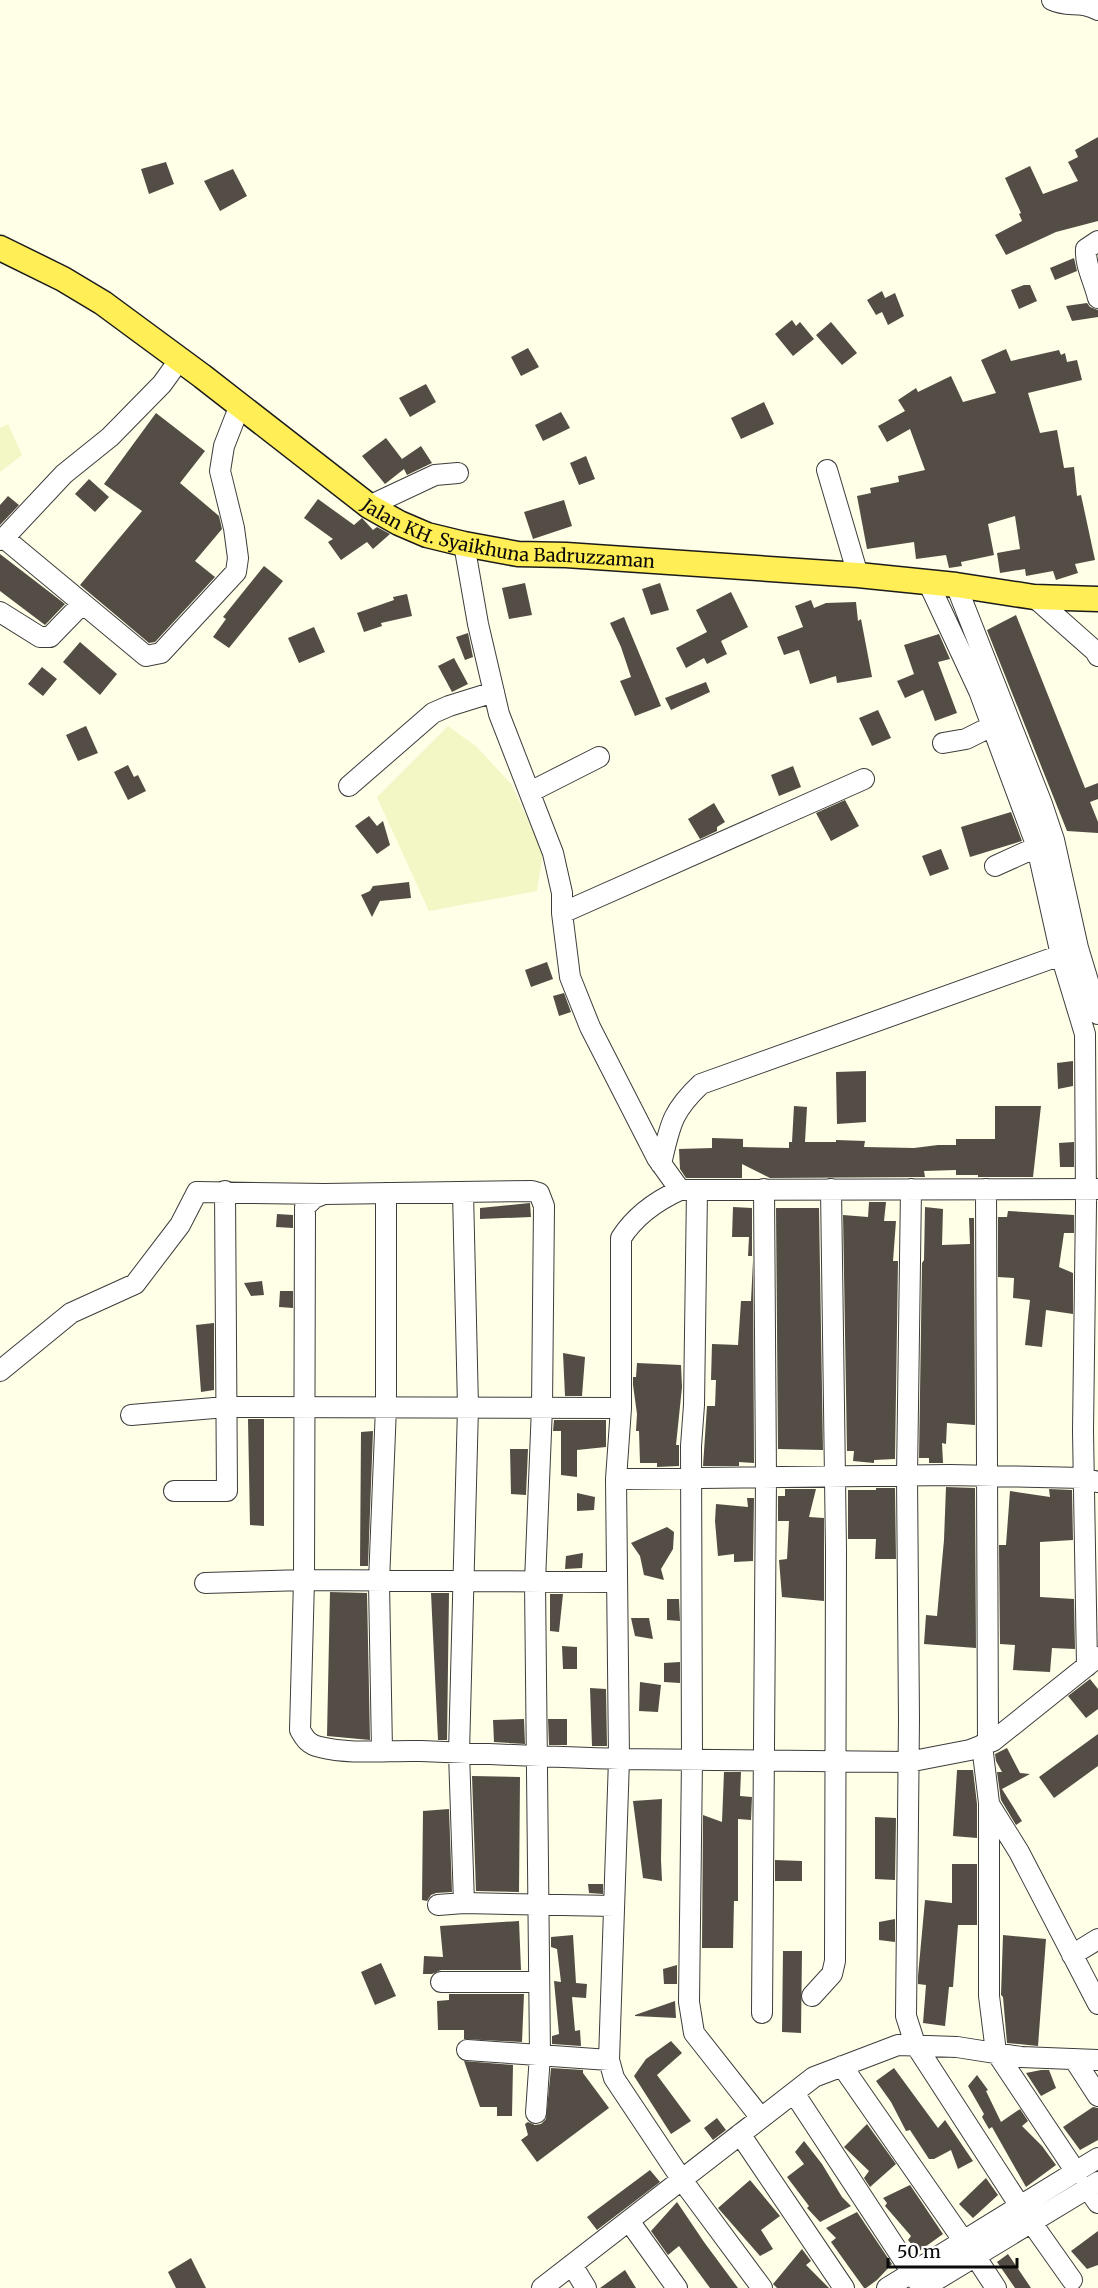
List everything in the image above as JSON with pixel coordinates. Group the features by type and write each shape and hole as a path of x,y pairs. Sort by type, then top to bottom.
{"main road":[{"name":"Jalan KH. Syaikhuna Badruzzaman","path":"0,248 63,279 103,303 180,359 369,506 426,535 518,555 566,555 858,575 956,585 1034,597 1098,599"}],"street":[{"path":"1052,0 1061,4 1086,3 1098,9"},
{"path":"1098,241 1086,249 1086,255 1089,273 1098,298"},
{"path":"180,359 162,384 110,437 64,474 2,539 146,656 161,653 170,645 236,572 238,558 234,528 220,471 224,446 240,405"},
{"path":"827,470 858,575"},
{"path":"369,506 435,475 458,472"},
{"path":"464,544 478,624 499,714 554,853 562,893 562,913 570,977 590,1027 661,1164 688,1190 692,1478 689,2002 694,2033 761,2118"},
{"path":"928,582 979,691 1000,724"},
{"path":"956,585 984,651 1000,724 1045,844 1098,1014"},
{"path":"1034,597 1097,652"},
{"path":"0,612 39,637 45,638 50,637 82,604"},
{"path":"349,786 433,713 494,692"},
{"path":"944,743 966,739 1000,724"},
{"path":"530,792 599,757"},
{"path":"562,913 864,779"},
{"path":"995,866 1045,844"},
{"path":"324,1194 314,1198 305,1207 304,1580 300,1730 306,1741 317,1747 382,1751 619,1759 908,1762 970,1750 993,1741 1092,1662 1091,1033 1061,955 1045,844"},
{"path":"661,1164 671,1123 683,1101 701,1084 1061,955"},
{"path":"762,2013 766,1478 764,1189"},
{"path":"812,1996 832,1974 835,1961 836,1477 831,1189"},
{"path":"986,1189 985,1744 989,1803 989,1996 996,2052 1090,2186"},
{"path":"762,2288 682,2180 614,2078 609,2060 619,1759 616,1479 621,1408 621,1238 629,1225 646,1210 663,1198 688,1190 1092,1189"},
{"path":"911,1190 907,1476 906,2016 915,2044 1025,2214 1072,2280"},
{"path":"174,1491 227,1491 225,1191"},
{"path":"0,1371 71,1313 135,1284 180,1225 197,1192 324,1194 532,1191 539,1193 544,1206 542,1407 535,1582 540,2055 536,2113"},
{"path":"463,1192 468,1407 459,1753 464,1903"},
{"path":"382,1751 379,1582 386,1407 386,1193"},
{"path":"131,1415 226,1407 621,1408"},
{"path":"616,1479 907,1476 1090,1480"},
{"path":"206,1583 304,1580 616,1581"},
{"path":"989,1803 1019,1852 1098,2004"},
{"path":"438,1905 464,1903 614,1906"},
{"path":"1072,1955 1098,1939"},
{"path":"441,1982 538,1982"},
{"path":"542,2288 814,2076 898,2044 996,2052 1021,2057 1098,2060"},
{"path":"467,2050 609,2060"},
{"path":"1074,2059 1098,2096"},
{"path":"842,2066 963,2240"},
{"path":"794,2093 919,2283"},
{"path":"740,2134 844,2288"},
{"path":"1090,2186 1098,2158"},
{"path":"919,2283 963,2240 1090,2186"},
{"path":"887,2288 919,2283 975,2256 1025,2214"},
{"path":"629,2221 677,2288"},
{"path":"975,2256 996,2288"},
{"path":"572,2265 586,2288"}],"green space":[{"path":"8,424 22,455 0,472 0,428"},
{"path":"448,726 477,747 511,784 543,852 537,891 429,911 377,797"}],"building":[{"path":"1098,137 1098,221 1056,232 1006,255 995,235 1022,221 1019,214 1021,213 1005,178 1030,166 1043,194 1078,181 1068,162 1078,157 1075,150"},
{"path":"166,162 174,184 149,194 141,169"},
{"path":"233,169 247,196 220,211 204,181"},
{"path":"1074,258 1077,271 1055,280 1050,268"},
{"path":"1030,285 1037,301 1019,309 1011,290"},
{"path":"882,291 885,298 895,293 904,316 888,325 882,312 876,315 867,300"},
{"path":"1087,303 1098,310 1098,317 1072,321 1066,306"},
{"path":"792,320 796,326 800,322 814,339 793,356 775,334"},
{"path":"831,322 857,353 842,365 816,335"},
{"path":"528,348 539,367 521,376 511,357"},
{"path":"1006,349 1011,361 1059,350 1061,355 1065,353 1067,362 1077,360 1082,380 1028,393 1040,433 1057,430 1064,468 1074,467 1077,496 1081,495 1095,560 1075,564 1078,573 1056,580 1053,571 1026,576 1025,569 1000,573 997,553 1020,549 1015,516 988,524 994,555 961,562 962,566 949,568 946,555 916,559 914,542 867,549 857,496 871,493 870,488 899,482 898,476 925,470 910,429 887,442 878,426 905,411 898,400 916,388 918,392 951,376 963,402 996,393 981,360"},
{"path":"426,384 436,402 410,417 399,398"},
{"path":"764,402 774,424 741,439 731,418"},
{"path":"561,412 570,428 543,441 535,425"},
{"path":"156,413 205,451 180,483 219,516 222,529 195,561 215,577 155,642 149,643 80,585 142,511 104,484"},
{"path":"386,438 402,459 421,446 432,463 407,475 404,469 385,484 362,456"},
{"path":"586,456 595,479 579,485 570,463"},
{"path":"89,479 109,497 95,512 75,494"},
{"path":"8,496 19,505 0,525 0,505"},
{"path":"318,499 354,525 362,518 373,530 377,527 390,534 373,549 367,542 341,560 328,542 333,539 304,518"},
{"path":"564,500 572,526 533,539 524,512"},
{"path":"0,554 65,604 45,625 0,591"},
{"path":"264,566 283,581 229,648 213,637 226,619 223,617"},
{"path":"525,583 532,615 509,619 502,588"},
{"path":"660,583 669,610 651,615 642,589"},
{"path":"731,592 748,627 721,641 727,654 707,664 704,658 686,668 676,648 707,632 696,610"},
{"path":"407,594 412,616 381,623 382,626 364,632 357,613 394,600 393,597"},
{"path":"811,600 814,608 826,603 856,602 858,621 861,619 872,677 837,683 836,676 810,684 799,650 784,655 777,637 803,627 795,606"},
{"path":"1016,615 1085,788 1098,783 1098,799 1090,802 1098,822 1098,833 1067,831 987,630"},
{"path":"624,617 661,706 635,716 620,681 631,677 610,623"},
{"path":"314,627 325,652 299,663 288,638"},
{"path":"468,633 473,657 465,660 456,637"},
{"path":"939,634 950,659 938,662 957,713 935,721 923,690 905,698 897,681 914,674 904,645"},
{"path":"80,642 117,674 100,695 63,662"},
{"path":"454,658 468,684 452,692 438,666"},
{"path":"42,667 57,679 43,696 28,684"},
{"path":"706,682 710,692 671,710 665,698"},
{"path":"878,710 891,738 872,746 859,718"},
{"path":"86,726 98,753 78,761 66,735"},
{"path":"128,765 134,777 138,775 146,791 128,800 114,772"},
{"path":"793,766 801,787 779,796 771,775"},
{"path":"845,800 859,826 831,841 816,813"},
{"path":"714,803 725,822 717,827 717,831 700,839 688,819"},
{"path":"1011,812 1022,841 970,857 961,827"},
{"path":"369,816 377,826 383,821 390,845 377,854 355,826"},
{"path":"941,849 949,869 930,876 922,856"},
{"path":"409,882 411,898 380,901 372,917 361,895 370,891 373,886"},
{"path":"547,962 553,979 531,987 525,970"},
{"path":"564,993 571,1012 559,1016 553,996"},
{"path":"1073,1061 1073,1086 1058,1089 1057,1063"},
{"path":"866,1071 866,1122 837,1124 836,1072"},
{"path":"794,1106 807,1107 805,1142 865,1141 864,1147 914,1148 956,1145 956,1139 995,1139 995,1106 1041,1106 1033,1177 956,1175 956,1170 924,1171 925,1177 770,1178 742,1164 742,1178 686,1178 680,1169 679,1149 712,1148 712,1138 743,1139 743,1147 789,1148 789,1142 792,1142"},
{"path":"1074,1142 1074,1167 1060,1167 1059,1143"},
{"path":"869,1202 886,1202 884,1221 896,1221 893,1261 898,1261 895,1459 874,1460 874,1463 853,1461 854,1451 847,1451 843,1215 868,1217"},
{"path":"530,1203 531,1217 480,1219 480,1208"},
{"path":"733,1207 752,1208 752,1256 748,1256 749,1237 732,1237"},
{"path":"925,1207 943,1209 942,1245 970,1244 969,1218 974,1218 975,1425 947,1423 946,1444 942,1443 943,1463 929,1463 929,1458 919,1458"},
{"path":"776,1208 819,1208 823,1450 778,1449"},
{"path":"1008,1211 1074,1215 1074,1233 1064,1233 1059,1267 1073,1273 1073,1314 1046,1310 1042,1347 1025,1345 1030,1300 1013,1298 1014,1278 998,1277 998,1217 1007,1217"},
{"path":"277,1214 293,1215 293,1228 276,1227"},
{"path":"753,1261 754,1463 739,1462 739,1466 703,1466 707,1406 715,1406 716,1380 711,1380 712,1344 738,1345 741,1301 751,1301"},
{"path":"262,1281 264,1295 251,1296 244,1283"},
{"path":"280,1291 293,1291 293,1308 279,1307"},
{"path":"214,1323 214,1390 201,1392 196,1325"},
{"path":"563,1353 585,1357 582,1396 565,1396"},
{"path":"637,1363 681,1365 682,1387 676,1445 679,1445 679,1466 657,1467 657,1463 640,1463 639,1431 636,1431 637,1414 633,1385"},
{"path":"248,1419 264,1419 264,1526 250,1525"},
{"path":"554,1420 606,1420 606,1447 577,1450 577,1477 561,1475 561,1431 553,1431"},
{"path":"373,1431 368,1566 360,1566 361,1432"},
{"path":"510,1449 528,1449 526,1495 511,1494"},
{"path":"946,1487 975,1488 976,1648 924,1644 926,1615 937,1616"},
{"path":"876,1488 895,1488 896,1559 875,1559 876,1539 848,1539 848,1490 876,1490"},
{"path":"785,1489 816,1489 809,1517 824,1518 824,1601 782,1597 779,1560 787,1559 789,1521 778,1521 778,1496 785,1496"},
{"path":"1049,1489 1072,1490 1073,1540 1040,1542 1040,1597 1074,1599 1075,1649 1052,1648 1050,1672 1013,1670 1015,1645 1000,1644 999,1545 1006,1545 1010,1491 1050,1497"},
{"path":"577,1493 595,1497 594,1510 577,1511"},
{"path":"747,1498 754,1498 753,1561 734,1562 734,1554 718,1556 716,1504 748,1507"},
{"path":"667,1527 674,1532 673,1549 661,1569 664,1580 644,1575 640,1556 631,1543"},
{"path":"583,1553 582,1568 565,1569 566,1556"},
{"path":"330,1592 367,1593 370,1740 327,1736"},
{"path":"431,1593 449,1593 447,1740 438,1740"},
{"path":"550,1594 563,1594 559,1632 550,1631"},
{"path":"667,1599 679,1599 680,1621 667,1620"},
{"path":"631,1618 649,1618 653,1639 635,1636"},
{"path":"562,1646 577,1647 577,1669 563,1669"},
{"path":"680,1662 680,1683 664,1682 664,1663"},
{"path":"1090,1679 1098,1689 1098,1709 1086,1718 1068,1696"},
{"path":"640,1682 661,1685 658,1712 639,1711"},
{"path":"590,1688 606,1689 607,1746 592,1746"},
{"path":"524,1719 525,1744 494,1742 493,1720"},
{"path":"548,1719 567,1719 567,1745 549,1745"},
{"path":"1098,1734 1098,1766 1054,1798 1039,1777"},
{"path":"1007,1748 1020,1773 1030,1774 1002,1789 1022,1821 1016,1825 1001,1800 997,1772 1002,1772 995,1754"},
{"path":"957,1770 973,1770 977,1804 977,1838 953,1836"},
{"path":"724,1772 741,1772 740,1796 752,1797 751,1820 738,1819 738,1901 734,1901 733,1948 702,1948 703,1815 722,1822"},
{"path":"472,1776 520,1777 519,1892 476,1891"},
{"path":"662,1799 662,1881 643,1878 633,1801"},
{"path":"449,1809 452,1892 436,1893 431,1895 427,1901 422,1900 423,1811"},
{"path":"875,1817 896,1818 895,1880 875,1879"},
{"path":"775,1860 802,1861 802,1881 775,1881"},
{"path":"952,1864 977,1864 977,1925 958,1925 953,1987 949,1987 945,2026 923,2023 926,1985 918,1984 918,1976 925,1900 952,1903"},
{"path":"588,1884 603,1884 603,1894 589,1893"},
{"path":"895,1919 895,1942 879,1940 879,1922"},
{"path":"519,1921 521,1970 441,1970 432,1974 423,1974 424,1956 443,1957 440,1926"},
{"path":"573,1935 576,1983 587,1984 586,1998 572,1997 575,2031 580,2030 581,2046 552,2044 552,2036 559,2034 554,1981 561,1982 557,1949 551,1947 551,1937"},
{"path":"1003,1935 1046,1939 1038,2046 1007,2043 1001,1995"},
{"path":"783,1951 802,1951 801,2033 782,2032"},
{"path":"381,1963 396,1996 375,2005 361,1972"},
{"path":"677,1965 677,1984 664,1984 663,1969"},
{"path":"449,1994 524,1994 522,2042 464,2039 464,2030 438,2030 437,2001 449,2000"},
{"path":"675,2001 676,2018 635,2016 635,2015"},
{"path":"671,2041 682,2053 657,2075 691,2121 671,2134 634,2076 646,2059"},
{"path":"464,2061 513,2065 512,2116 497,2116 497,2107 480,2107"},
{"path":"551,2068 583,2070 609,2108 537,2162 521,2140 528,2135 525,2124 528,2122 535,2125 541,2124 546,2119"},
{"path":"894,2068 938,2128 945,2120 973,2161 958,2169 951,2150 934,2159 929,2159 910,2130 906,2131 891,2102 876,2081"},
{"path":"1049,2070 1056,2088 1041,2096 1026,2073"},
{"path":"977,2075 988,2090 986,2091 1001,2122 1020,2109 1028,2121 1022,2126 1042,2146 1056,2165 1026,2187 992,2127 989,2129 982,2117 984,2114 968,2086"},
{"path":"1093,2107 1098,2108 1098,2140 1080,2150 1063,2127"},
{"path":"717,2118 726,2130 713,2140 704,2128"},
{"path":"867,2124 896,2164 870,2187 864,2178 869,2171 844,2147"},
{"path":"804,2141 822,2164 842,2197 851,2206 820,2222 807,2208 809,2206 787,2177 804,2164 795,2152"},
{"path":"650,2170 660,2182 597,2230 587,2217"},
{"path":"986,2178 998,2195 973,2218 959,2204"},
{"path":"750,2180 780,2216 761,2230 773,2249 760,2256 718,2208"},
{"path":"910,2185 943,2234 918,2252 908,2240 911,2236 885,2206 887,2203 883,2198"},
{"path":"677,2202 738,2288 710,2288 679,2246 668,2255 651,2231"},
{"path":"857,2212 892,2264 866,2288 831,2242 836,2238 826,2228"},
{"path":"1098,2231 1098,2265 1087,2269 1071,2251"},
{"path":"802,2249 811,2261 806,2265 829,2288 777,2288 773,2284"},
{"path":"1008,2254 1031,2288 1015,2288 997,2262"},
{"path":"191,2258 206,2288 176,2288 168,2272"},
{"path":"625,2270 636,2288 600,2288"}]}
